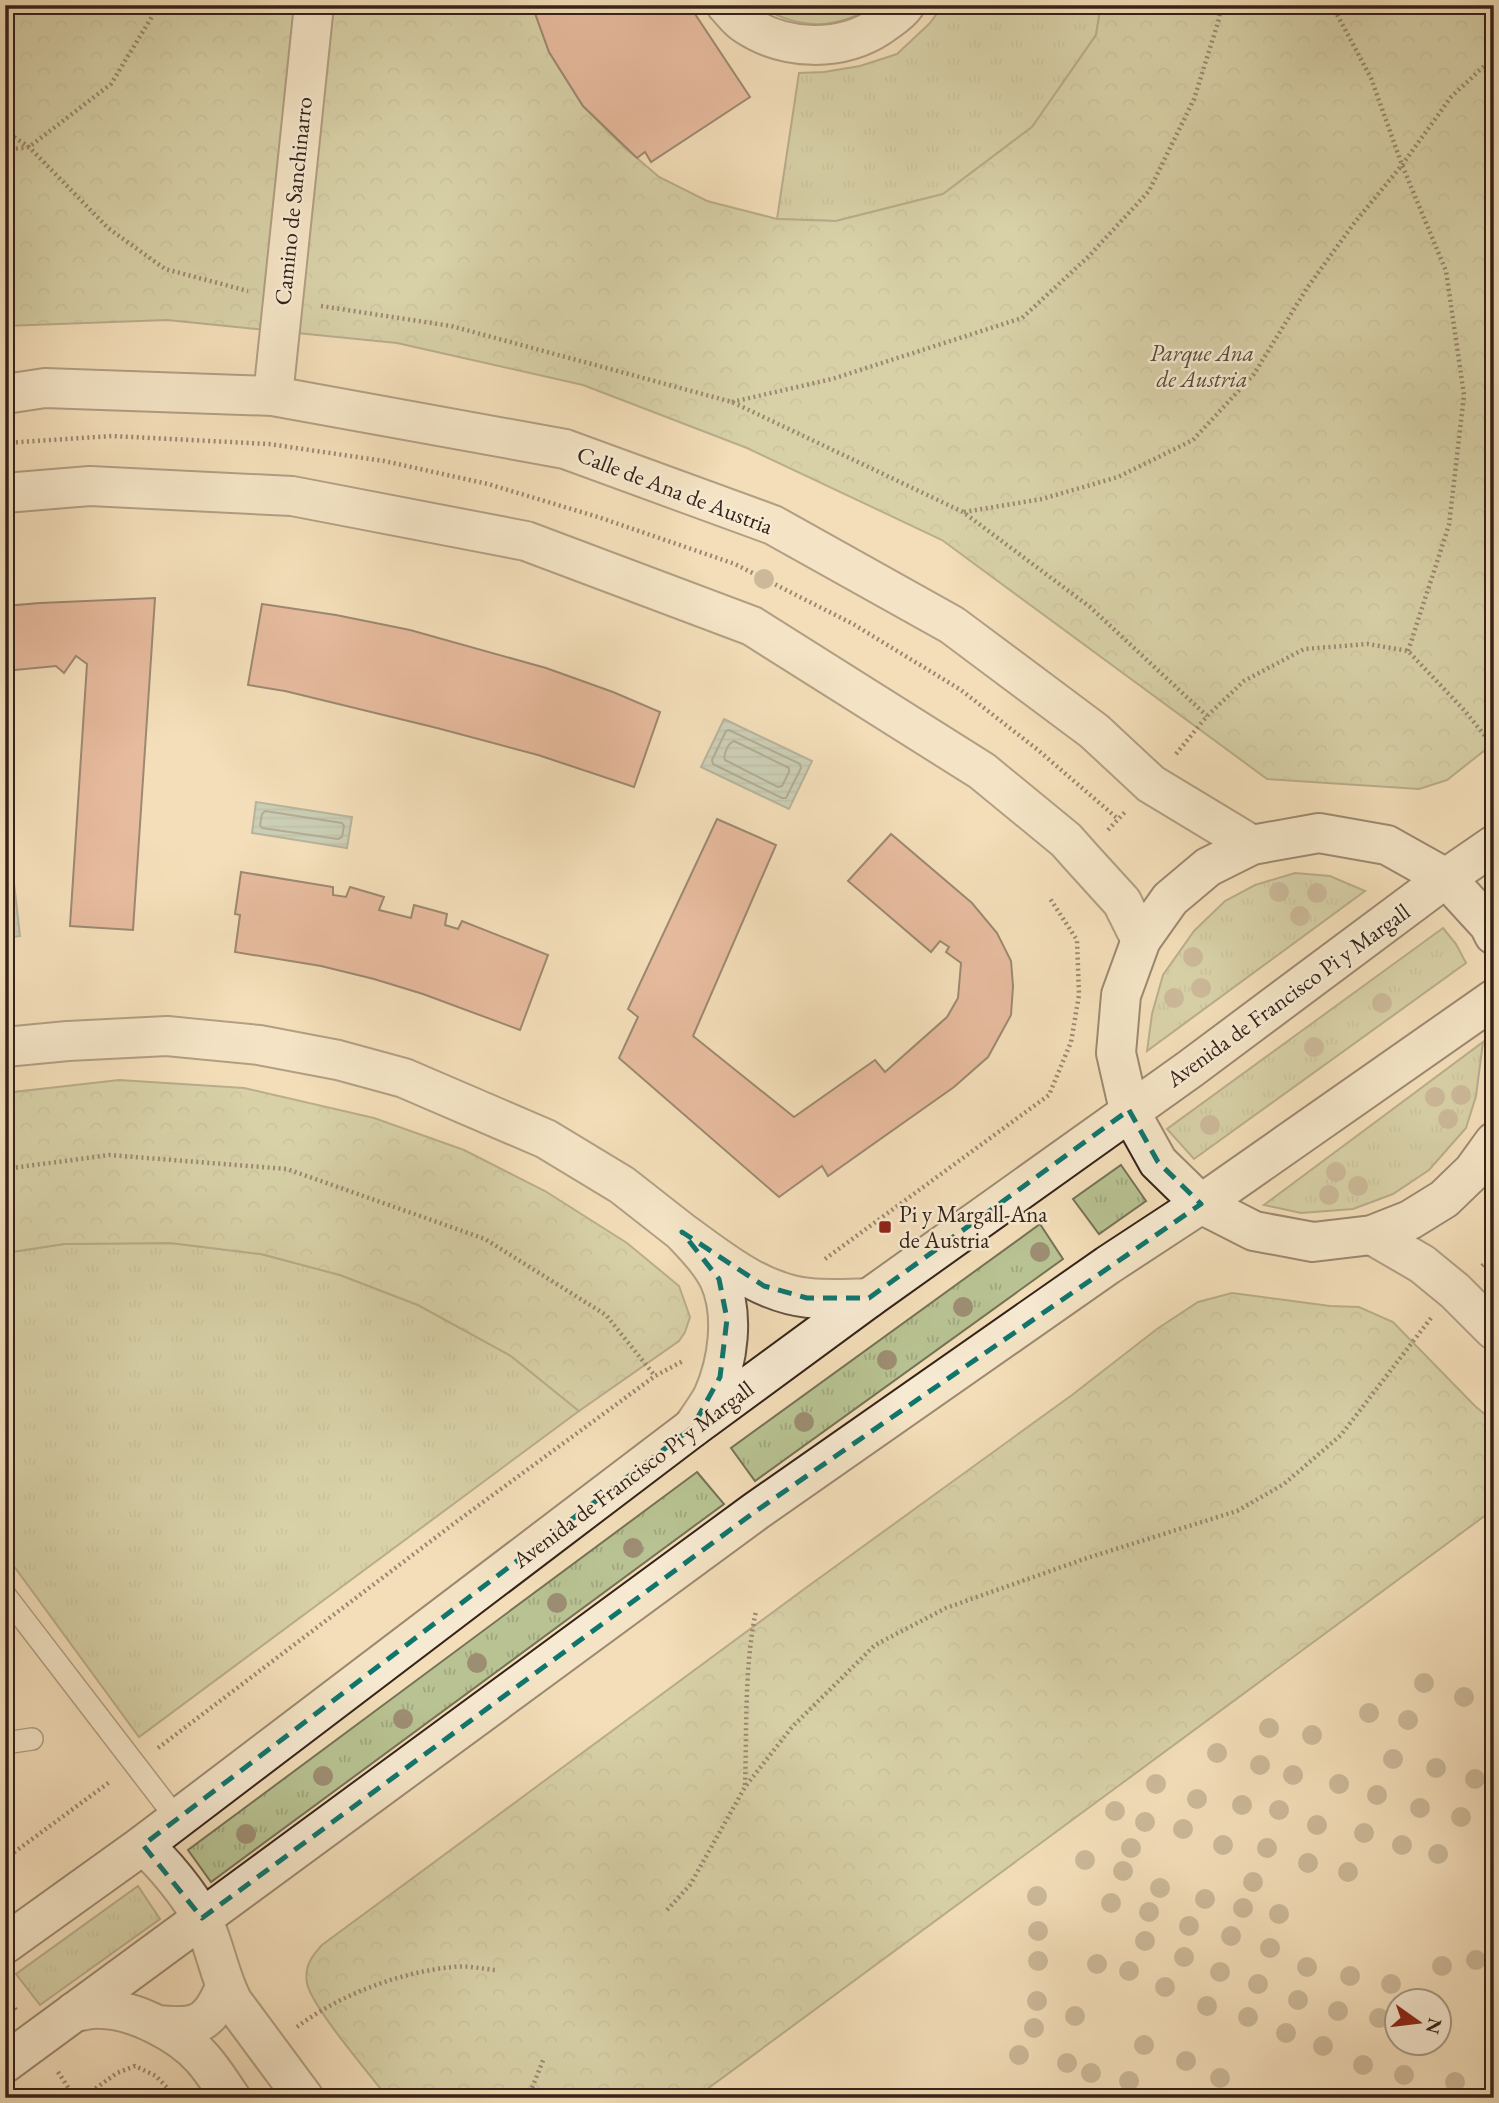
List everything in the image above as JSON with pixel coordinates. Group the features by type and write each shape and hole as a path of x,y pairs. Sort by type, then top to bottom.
{"street":[{"name":"Camino de Sanchinarro","path":"273,396 314,5"},
{"path":"726,5 745,24 783,42 825,46 866,35 901,11 905,5"},
{"name":"Calle de Ana de Austria","path":"5,394 45,388 273,396 565,449 773,525 952,625 1094,731 1151,784 1252,845"},
{"path":"5,493 90,486 292,496 526,541 752,626 982,771 1066,840 1083,858 1122,902 1141,940"},
{"path":"1494,936 1489,925 1446,878 1387,845 1320,833 1252,845 1208,867 1170,899 1141,940 1121,995 1116,1053 1129,1111 1158,1163 1201,1204 1254,1231 1312,1242 1372,1235 1410,1220 1444,1199 1473,1171 1494,1142"},
{"name":"Avenida de Francisco Pi y Margall","path":"5,1944 143,1845 692,1428 1190,1069 1494,845"},
{"path":"5,2063 756,1511 1494,999"},
{"path":"5,1047 167,1036 259,1045 338,1060 404,1078 546,1139 622,1185 731,1268 764,1286 807,1298 869,1298"},
{"path":"682,1231 719,1279 727,1319 726,1348 720,1377 712,1398 692,1428"},
{"path":"1372,1235 1422,1264 1455,1290 1494,1330"},
{"path":"143,1845 154,1854 202,1917 225,1987 233,2002 304,2098"},
{"path":"157,2025 181,2027 197,2024 212,2014 225,1987"},
{"path":"74,2012 101,2009 127,2013 157,2025 201,2056 231,2098"}],"lane":[{"path":"5,1595 177,1819"},
{"path":"5,1743 32,1739"}],"path":[{"path":"5,149 29,147 111,84 159,5"},
{"path":"732,402 832,379 1022,318 1089,256 1149,191 1194,99 1221,5"},
{"path":"1332,5 1371,78 1402,165 1446,271 1464,395 1449,526 1408,651"},
{"path":"963,512 1042,499 1118,477 1193,440 1254,374 1307,288 1451,97 1494,57"},
{"path":"5,131 29,147 108,228 165,270 283,300 451,326 732,402 963,512 1090,607 1207,716"},
{"path":"1118,819 1207,716 1244,681 1304,649 1368,644 1408,651 1464,710 1494,747"},
{"path":"819,1264 1049,1094 1071,1042 1079,995 1077,940 1049,897"},
{"path":"5,1169 109,1155 287,1169 485,1239 606,1315 655,1376"},
{"path":"667,1910 690,1885 745,1787 792,1727 874,1645 946,1608 1087,1558 1237,1511 1284,1484 1340,1435 1433,1316"},
{"path":"5,1859 655,1376 685,1360"},
{"path":"745,1787 748,1681 756,1611"},
{"path":"267,2049 320,2010 396,1978 455,1966 496,1970"},
{"path":"528,2098 544,2058"},
{"path":"82,2098 117,2073 135,2066 156,2076 177,2098"}],"highlighted area":[{"path":"1129,1110 1158,1162 1201,1204 756,1511 202,1918 143,1845 692,1428 720,1377 727,1319 719,1279 682,1232 764,1286 807,1298 869,1298"}],"green space":[{"name":"Parque Ana de Austria","path":"5,5 532,5 549,52 583,106 659,177 707,201 777,219 836,221 943,194 1032,127 1096,35 1101,5 1494,5 1494,743 1447,780 1419,789 1267,779 942,540 747,448 583,385 397,343 167,320 5,326"},
{"path":"758,5 876,5 846,19 817,24 788,19"},
{"path":"943,5 1101,5 1096,35 1032,127 943,194 836,221 777,219 799,73 860,66 897,54 930,23"},
{"path":"1295,873 1330,876 1365,891 1147,1051 1152,1014 1163,975 1194,931 1225,901 1255,885"},
{"path":"1443,928 1466,963 1194,1159 1167,1129"},
{"path":"1483,1042 1476,1096 1466,1128 1429,1170 1393,1194 1353,1209 1301,1213 1264,1205"},
{"path":"119,1080 244,1088 374,1118 464,1150 545,1191 627,1243 679,1286 690,1317 685,1332 679,1341 579,1411 511,1356 418,1305 340,1275 261,1254 170,1243 64,1244 5,1253 5,1093"},
{"path":"1121,1165 1146,1201 1099,1234 1073,1199"},
{"path":"1040,1224 1063,1259 755,1481 731,1448"},
{"path":"170,1243 261,1254 340,1275 418,1305 511,1356 579,1411 139,1737 5,1554 5,1253 64,1244"},
{"path":"1232,1293 1330,1306 1359,1307 1393,1322 1494,1422 1494,1509 695,2098 388,2098 330,2024 311,1994 306,1977 308,1966 322,1945 1072,1395 1157,1329 1198,1302"},
{"path":"697,1472 724,1504 211,1882 188,1850"},
{"path":"138,1886 160,1919 40,2005 16,1974"}],"water":[{"path":"724,719 812,761 789,809 701,767"},
{"path":"256,802 352,817 347,848 252,833"},
{"path":"5,839 9,839 20,936 5,938"}],"building":[{"path":"532,5 689,5 750,97 651,162 645,152 637,158 583,106 549,52"},
{"path":"155,598 133,930 70,926 87,664 76,656 64,673 56,666 5,671 5,606"},
{"path":"262,604 410,630 546,668 660,712 634,787 538,755 437,728 285,691 248,685"},
{"path":"717,819 776,845 693,1036 794,1117 875,1060 885,1072 947,1017 958,998 961,963 946,952 949,947 940,941 931,952 848,881 891,834 972,903 997,933 1011,961 1011,1015 988,1057 954,1087 828,1176 822,1166 779,1197 619,1058 638,1017 628,1009"},
{"path":"241,872 333,887 333,895 346,897 350,887 384,897 379,910 411,918 414,905 447,914 445,925 458,929 462,921 548,955 520,1030 374,979 321,966 235,952 240,915 235,914"}],"place":[{"name":"Pi y Margall-Ana de Austria","path":"885,1227"}]}
